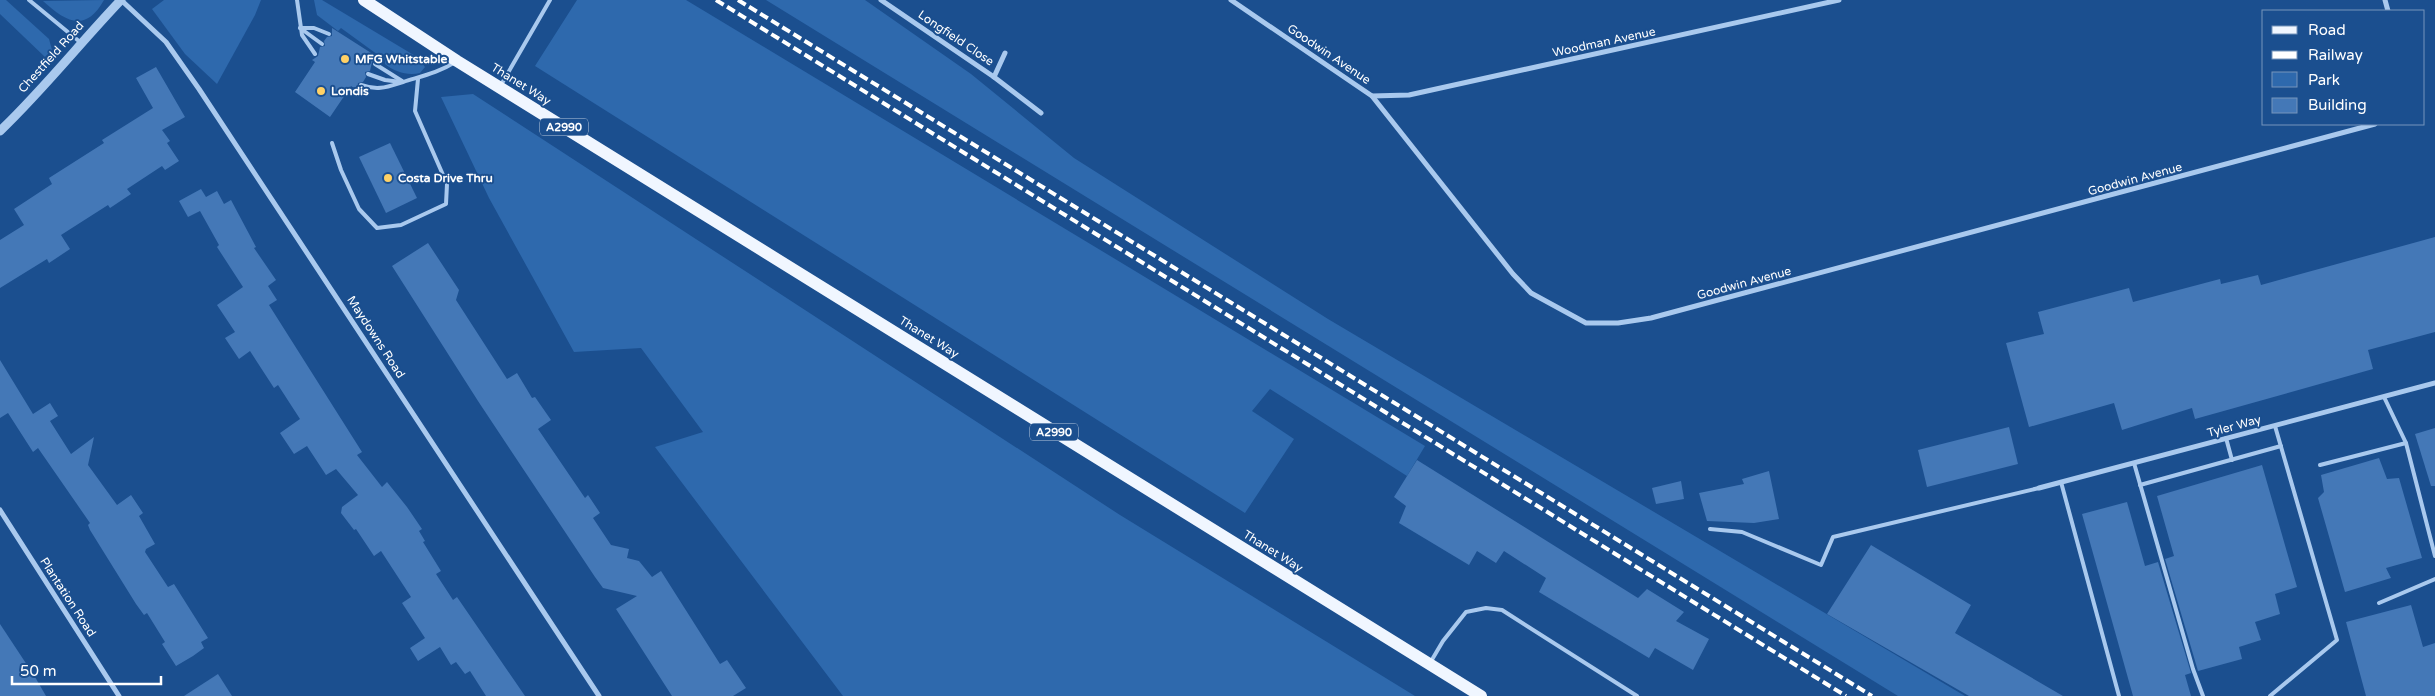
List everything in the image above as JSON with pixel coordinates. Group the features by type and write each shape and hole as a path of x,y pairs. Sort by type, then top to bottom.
{"main road":[{"name":"Thanet Way","path":"364,0 457,61 1481,696"}],"street":[{"name":"Chestfield Road","path":"0,131 52,78 80,42 121,0"},
{"name":"Maydowns Road","path":"121,0 166,42 200,89 599,696"},
{"name":"Longfield Close","path":"881,0 994,77 1041,113"},
{"name":"Goodwin Avenue","path":"1231,0 1372,96 1512,274 1531,293 1586,323 1618,323 1651,318 2371,125"},
{"name":"Woodman Avenue","path":"1372,96 1409,95 1839,0"},
{"name":"Longfield Close","path":"994,77 1005,53"},
{"name":"Tyler Way","path":"2039,488 2435,383"},
{"name":"Plantation Road","path":"0,510 119,696"}],"lane":[{"path":"29,0 80,42"},
{"path":"297,0 300,28 305,42 315,54"},
{"path":"500,87 550,0"},
{"path":"300,28 314,28 329,34"},
{"path":"300,28 322,44"},
{"path":"361,85 381,89 434,74 457,61"},
{"path":"375,64 404,82"},
{"path":"368,74 385,80 404,82"},
{"path":"332,143 341,170 359,208 377,228 401,225 446,204 447,184 415,111 418,79"},
{"path":"2384,396 2406,442 2435,556"},
{"path":"2270,696 2337,640 2275,426"},
{"path":"2226,438 2232,460"},
{"path":"2320,465 2406,442"},
{"path":"2140,485 2281,446"},
{"path":"2134,463 2193,669 2203,696"},
{"path":"2061,482 2119,696"},
{"path":"1710,530 1742,532 1821,565 1833,537 2039,488"},
{"path":"2379,603 2435,579"},
{"path":"1429,664 1443,641 1466,612 1486,608 1502,610 1637,696"}],"green space":[{"path":"0,0 6,0 49,39 52,50 45,57 0,14"},
{"path":"104,0 97,11 82,21 75,21 59,14 43,1"},
{"path":"164,0 261,0 255,15 217,84 185,54 152,9"},
{"path":"314,0 322,0 417,57 425,67 420,73 411,74 402,73 389,67 385,64 385,60 341,28 338,31 317,15"},
{"path":"577,0 686,0 1425,446 1407,476 1270,389 1252,411 1294,439 1245,513 535,66"},
{"path":"766,0 865,0 971,74 1074,158 1328,319 1965,696 1898,696"},
{"path":"473,94 1120,515 1415,696 843,696 655,447 703,432 641,348 574,352 489,198 441,97"}],"building":[{"path":"332,28 379,58 372,62 370,71 365,72 366,77 363,82 358,83 357,90 351,86 330,117 295,92 315,62 312,60 318,56 320,47 325,46 324,41 327,37 332,36"},
{"path":"156,67 185,117 162,130 170,141 167,143 179,161 165,170 162,166 127,189 131,194 110,208 108,205 61,235 70,249 49,263 47,259 0,288 0,240 24,225 14,209 52,184 49,178 104,143 102,140 153,108 136,78"},
{"name":"Costa Drive Thru","path":"390,143 417,198 386,213 359,157"},
{"path":"201,189 206,197 217,191 224,204 231,200 256,247 254,248 276,280 268,286 277,300 269,305 362,452 357,455 382,487 387,482 407,507 422,529 419,531 425,541 423,542 441,571 436,574 453,600 457,597 525,696 486,696 470,671 465,674 456,662 451,665 440,647 418,661 410,648 425,638 402,603 411,597 381,551 374,556 356,529 354,530 341,513 342,507 358,495 336,469 326,475 307,446 294,454 280,433 300,419 278,385 274,388 250,351 239,359 225,338 235,332 217,305 243,287 217,247 219,245 200,211 188,217 179,201"},
{"path":"2435,237 2435,332 2368,350 2373,369 2195,419 2192,408 2122,430 2114,403 2029,427 2006,343 2044,334 2038,312 2129,288 2133,302 2220,279 2221,284 2258,275 2261,285"},
{"path":"428,243 459,290 456,300 507,379 517,373 532,398 535,397 551,420 538,429 585,498 588,495 600,513 593,518 611,545 629,549 627,558 639,561 652,577 661,571 720,664 727,660 746,688 733,696 672,696 616,609 637,596 603,588 478,401 392,266"},
{"path":"0,360 33,414 50,403 58,416 50,421 71,454 94,437 88,465 117,505 131,495 143,513 139,516 155,544 146,549 145,552 168,587 174,584 208,638 201,642 204,648 193,656 176,666 162,644 165,642 147,613 144,615 136,604 90,530 88,525 90,523 38,448 33,452 8,413 0,418"},
{"path":"2009,427 2018,464 1927,487 1918,450"},
{"path":"2435,428 2435,486 2431,486 2415,434"},
{"path":"2379,458 2387,479 2399,478 2422,558 2386,568 2391,578 2345,592 2318,498 2324,492 2321,475"},
{"path":"1417,460 1638,598 1647,589 1684,612 1676,621 1709,639 1693,670 1655,648 1649,658 1539,592 1546,578 1504,551 1496,563 1477,551 1469,565 1399,523 1406,506 1394,497"},
{"path":"2262,465 2297,587 2275,594 2280,614 2255,622 2261,640 2239,647 2242,659 2198,671 2165,559 2174,556 2157,496"},
{"path":"1769,471 1779,519 1754,523 1707,521 1699,493 1744,484 1742,479"},
{"path":"1681,481 1684,499 1656,504 1652,488"},
{"path":"2127,502 2145,566 2158,562 2191,673 2185,675 2191,696 2133,696 2082,514"},
{"path":"1871,545 1971,605 1955,633 2063,696 1969,696 1827,614"},
{"path":"2411,605 2423,647 2435,643 2435,696 2366,696 2346,622"},
{"path":"0,624 35,677 46,696 0,696"},
{"path":"218,674 232,696 184,696"}],"railway":[{"path":"716,0 1846,696"},
{"path":"738,0 1872,696"}],"place":[{"name":"MFG Whitstable","path":"345,59"},
{"name":"Londis","path":"321,91"},
{"name":"Costa Drive Thru","path":"388,178"}]}
